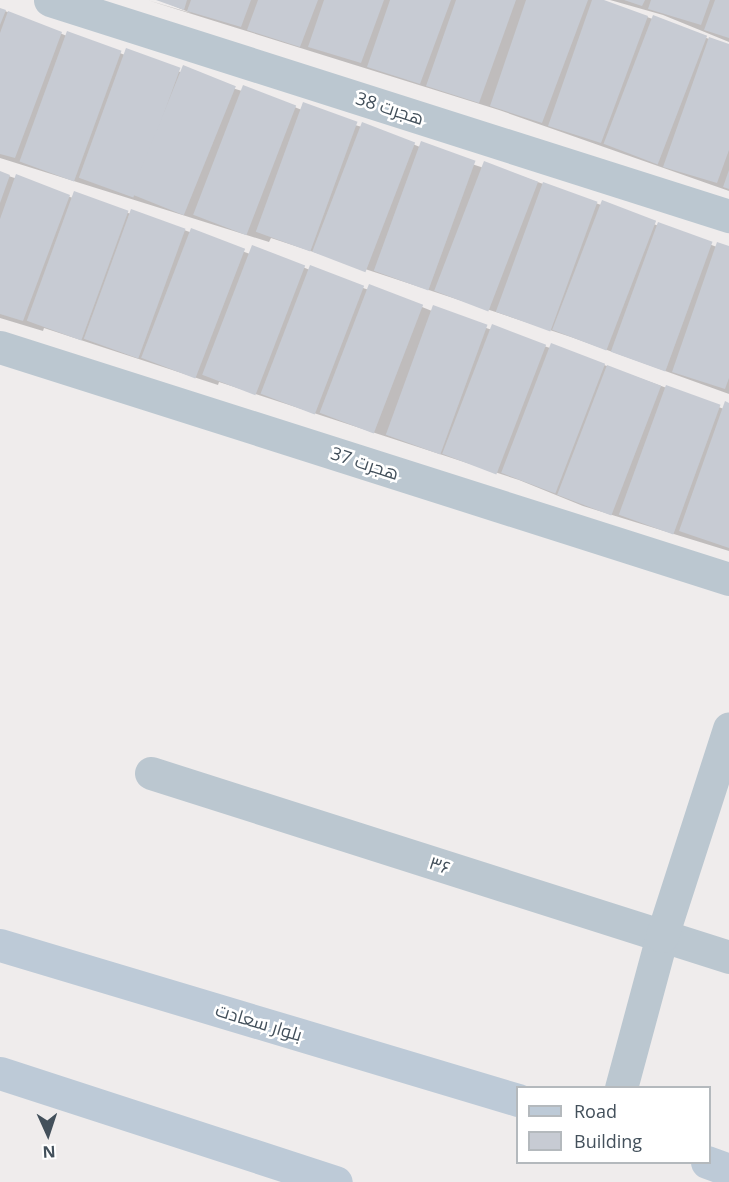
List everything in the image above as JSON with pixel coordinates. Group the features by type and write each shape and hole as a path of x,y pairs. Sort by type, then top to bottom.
{"main road":[{"name":"بلوار سعادت","path":"0,945 516,1100"},
{"path":"0,1073 336,1182"},
{"path":"711,1163 729,1170"}],"street":[{"name":"هجرت 38","path":"50,0 729,216"},
{"name":"هجرت 37","path":"0,347 729,579"},
{"path":"622,1086 662,936 729,729"},
{"name":"۳۶","path":"151,773 729,957"}],"building":[{"path":"156,0 187,0 184,10"},
{"path":"191,0 251,0 241,27 187,11"},
{"path":"258,0 318,0 300,47 247,30"},
{"path":"324,0 384,0 361,63 308,47"},
{"path":"390,0 451,0 420,84 367,67"},
{"path":"456,0 516,0 479,103 426,86"},
{"path":"526,0 588,0 542,123 490,106"},
{"path":"592,0 604,0 648,16 601,143 548,126"},
{"path":"624,0 645,0 642,6"},
{"path":"651,0 710,0 701,25 648,9"},
{"path":"715,0 729,0 729,38 704,30"},
{"path":"0,8 6,10 0,25"},
{"path":"8,11 62,32 15,158 0,154 0,33"},
{"path":"653,15 707,36 658,165 604,144"},
{"path":"67,31 122,51 74,181 19,162"},
{"path":"709,37 729,44 729,150 717,183 663,167"},
{"path":"126,48 181,68 133,198 79,178"},
{"path":"183,65 236,86 184,215 131,194"},
{"path":"243,85 296,105 246,235 193,215"},
{"path":"303,102 358,122 310,252 256,232"},
{"path":"362,122 415,142 365,272 312,252"},
{"path":"421,141 476,161 428,291 374,271"},
{"path":"484,161 538,182 488,312 434,291"},
{"path":"729,170 729,189 723,187"},
{"path":"0,171 10,175 0,203"},
{"path":"16,174 70,195 23,321 0,314 0,219"},
{"path":"543,182 598,202 550,332 496,312"},
{"path":"74,191 129,211 81,341 27,321"},
{"path":"602,200 656,221 606,351 552,330"},
{"path":"131,209 186,229 138,359 84,339"},
{"path":"658,222 713,242 665,372 611,352"},
{"path":"191,228 245,249 195,379 141,358"},
{"path":"717,242 729,246 729,378 725,389 672,372"},
{"path":"252,245 305,265 255,395 202,375"},
{"path":"310,265 364,286 315,415 261,394"},
{"path":"369,284 423,305 374,434 320,413"},
{"path":"433,305 488,325 440,455 386,435"},
{"path":"492,324 546,345 496,475 442,454"},
{"path":"551,343 605,364 555,494 501,473"},
{"path":"607,365 661,386 611,516 557,495"},
{"path":"666,385 721,405 673,535 619,515"},
{"path":"725,401 729,403 729,548 679,531"}]}
